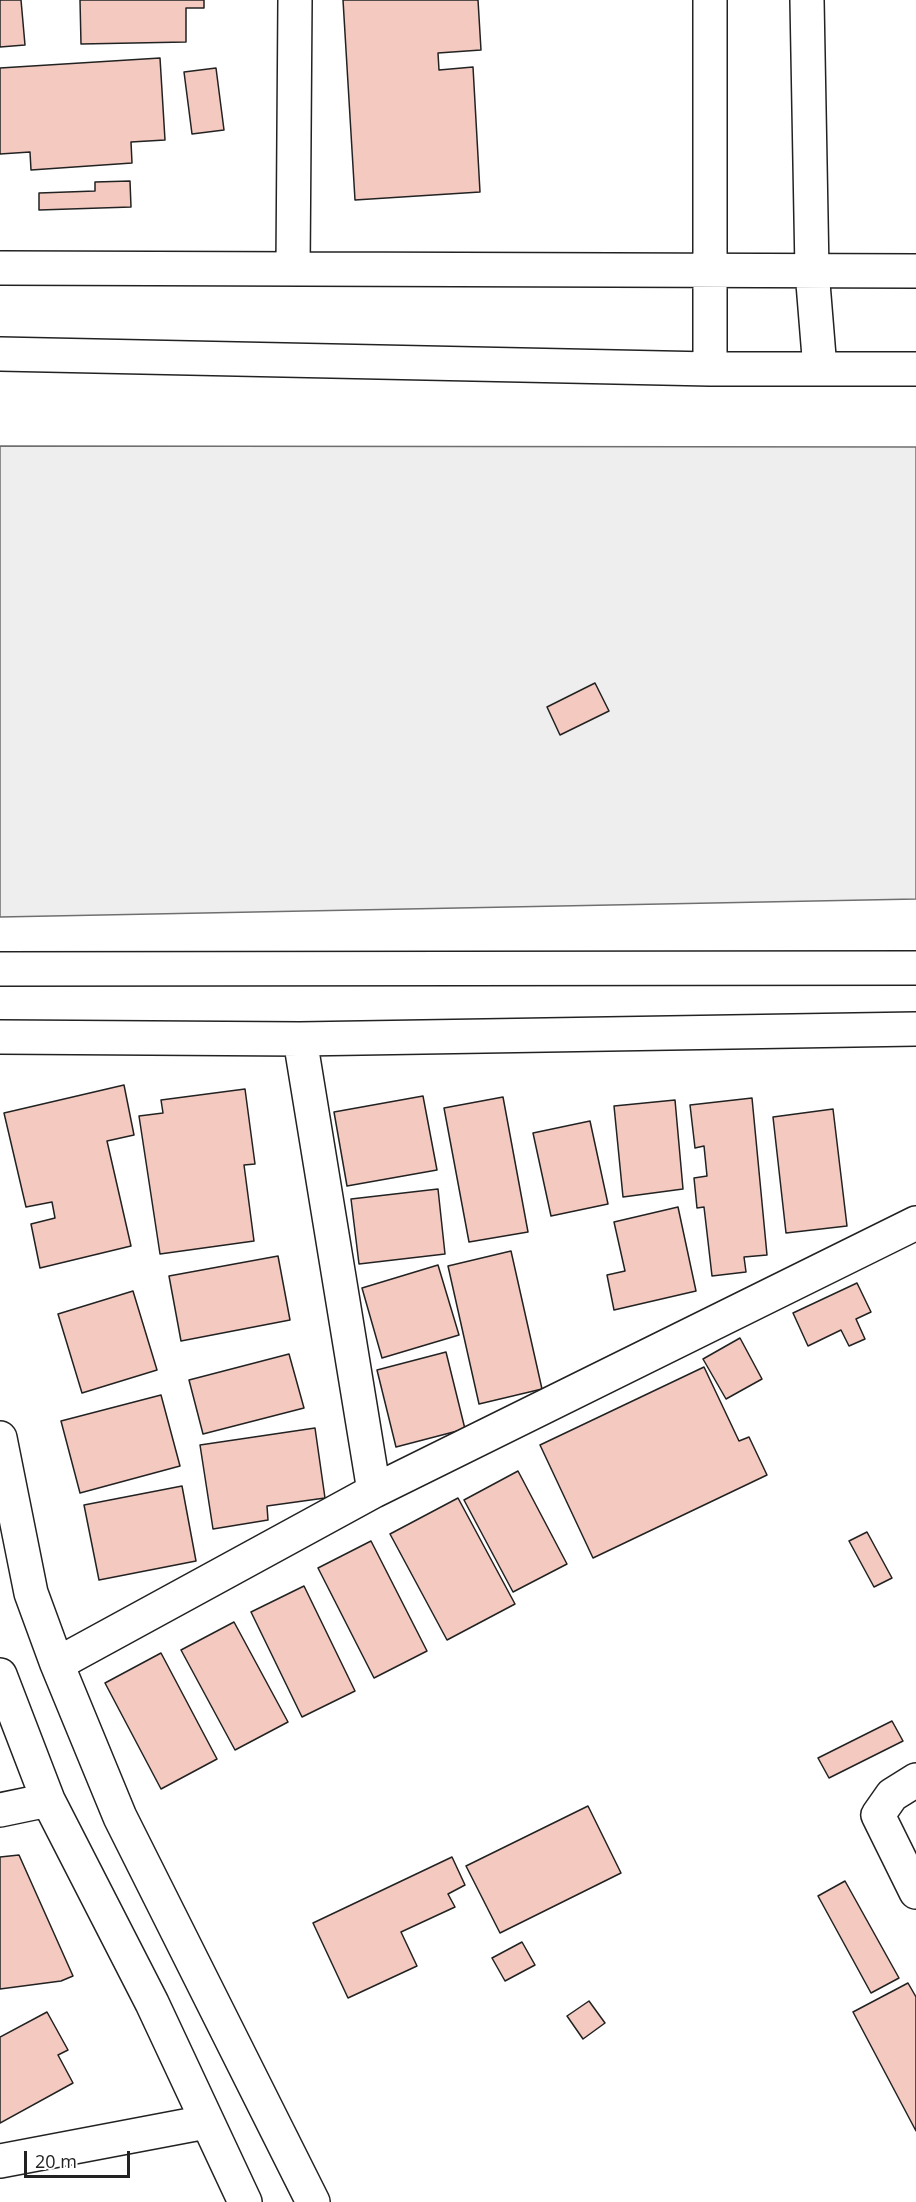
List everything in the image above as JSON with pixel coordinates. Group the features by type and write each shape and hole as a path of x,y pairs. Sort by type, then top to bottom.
{"street":[{"path":"293,269 295,0"},
{"path":"710,0 710,369"},
{"path":"807,0 812,271 820,369"},
{"path":"0,268 916,271"},
{"path":"0,354 710,369 916,369"},
{"path":"0,969 916,968"},
{"path":"0,1053 16,1036 300,1039 916,1029"},
{"path":"300,1039 374,1491"},
{"path":"57,1664 374,1491 916,1223"},
{"path":"0,1438 31,1593 57,1664 120,1817 314,2202"},
{"path":"0,1675 48,1800 152,2003 245,2202"},
{"path":"916,1780 892,1795 878,1815 916,1892"},
{"path":"0,1809 48,1800"},
{"path":"0,2161 206,2122"}],"shaded area":[{"path":"0,446 916,447 916,899 0,917"}],"building":[{"path":"0,0 21,0 25,45 0,47"},
{"path":"80,0 204,0 204,8 186,8 186,42 81,44"},
{"path":"343,0 478,0 481,50 438,53 439,70 473,67 480,192 355,200"},
{"path":"160,58 165,140 131,142 132,163 31,170 30,152 0,154 0,68"},
{"path":"216,68 224,130 192,134 184,72"},
{"path":"130,181 131,207 39,210 39,193 95,191 95,182"},
{"path":"595,683 609,711 560,735 547,707"},
{"path":"124,1085 134,1135 107,1141 131,1246 40,1268 31,1224 55,1218 52,1202 26,1207 4,1113"},
{"path":"245,1089 255,1164 244,1165 254,1241 160,1254 139,1116 163,1113 161,1100"},
{"path":"423,1096 437,1170 347,1186 334,1112"},
{"path":"503,1097 528,1232 469,1242 444,1108"},
{"path":"752,1098 767,1255 744,1257 746,1272 712,1276 704,1207 697,1208 694,1178 707,1176 704,1146 695,1148 690,1105"},
{"path":"675,1100 683,1189 623,1197 614,1106"},
{"path":"833,1109 847,1226 786,1233 773,1117"},
{"path":"590,1121 608,1204 551,1216 533,1133"},
{"path":"438,1189 445,1254 359,1264 351,1199"},
{"path":"678,1207 696,1291 614,1310 607,1275 625,1271 614,1222"},
{"path":"511,1251 542,1389 479,1404 448,1266"},
{"path":"278,1256 290,1320 181,1341 169,1276"},
{"path":"438,1265 459,1335 382,1358 362,1288"},
{"path":"857,1283 871,1312 856,1319 865,1339 849,1346 841,1330 808,1346 793,1313"},
{"path":"133,1291 157,1370 82,1393 58,1314"},
{"path":"740,1338 762,1379 726,1399 703,1359"},
{"path":"446,1352 465,1429 396,1447 377,1370"},
{"path":"289,1354 304,1408 203,1434 189,1380"},
{"path":"704,1367 739,1441 749,1437 767,1475 593,1558 540,1445"},
{"path":"161,1395 180,1466 80,1493 61,1421"},
{"path":"315,1428 325,1498 267,1506 268,1520 213,1529 200,1445"},
{"path":"518,1471 567,1564 513,1592 464,1500"},
{"path":"182,1486 196,1561 99,1580 84,1505"},
{"path":"458,1498 515,1604 447,1640 390,1534"},
{"path":"867,1532 892,1578 874,1587 849,1541"},
{"path":"371,1541 427,1651 374,1678 318,1568"},
{"path":"304,1586 355,1691 302,1717 251,1612"},
{"path":"234,1622 288,1722 235,1750 181,1650"},
{"path":"161,1653 217,1759 161,1789 105,1683"},
{"path":"892,1721 903,1741 829,1778 818,1758"},
{"path":"588,1806 621,1873 500,1933 466,1866"},
{"path":"19,1855 73,1976 61,1981 0,1989 0,1857"},
{"path":"452,1857 465,1885 448,1894 455,1907 401,1932 417,1966 348,1998 313,1923"},
{"path":"845,1881 899,1978 871,1993 818,1896"},
{"path":"522,1942 535,1965 505,1981 492,1958"},
{"path":"908,1983 916,1997 916,2131 853,2012"},
{"path":"589,2001 605,2023 583,2039 567,2016"},
{"path":"47,2012 68,2050 58,2055 73,2083 0,2123 0,2037"}]}
